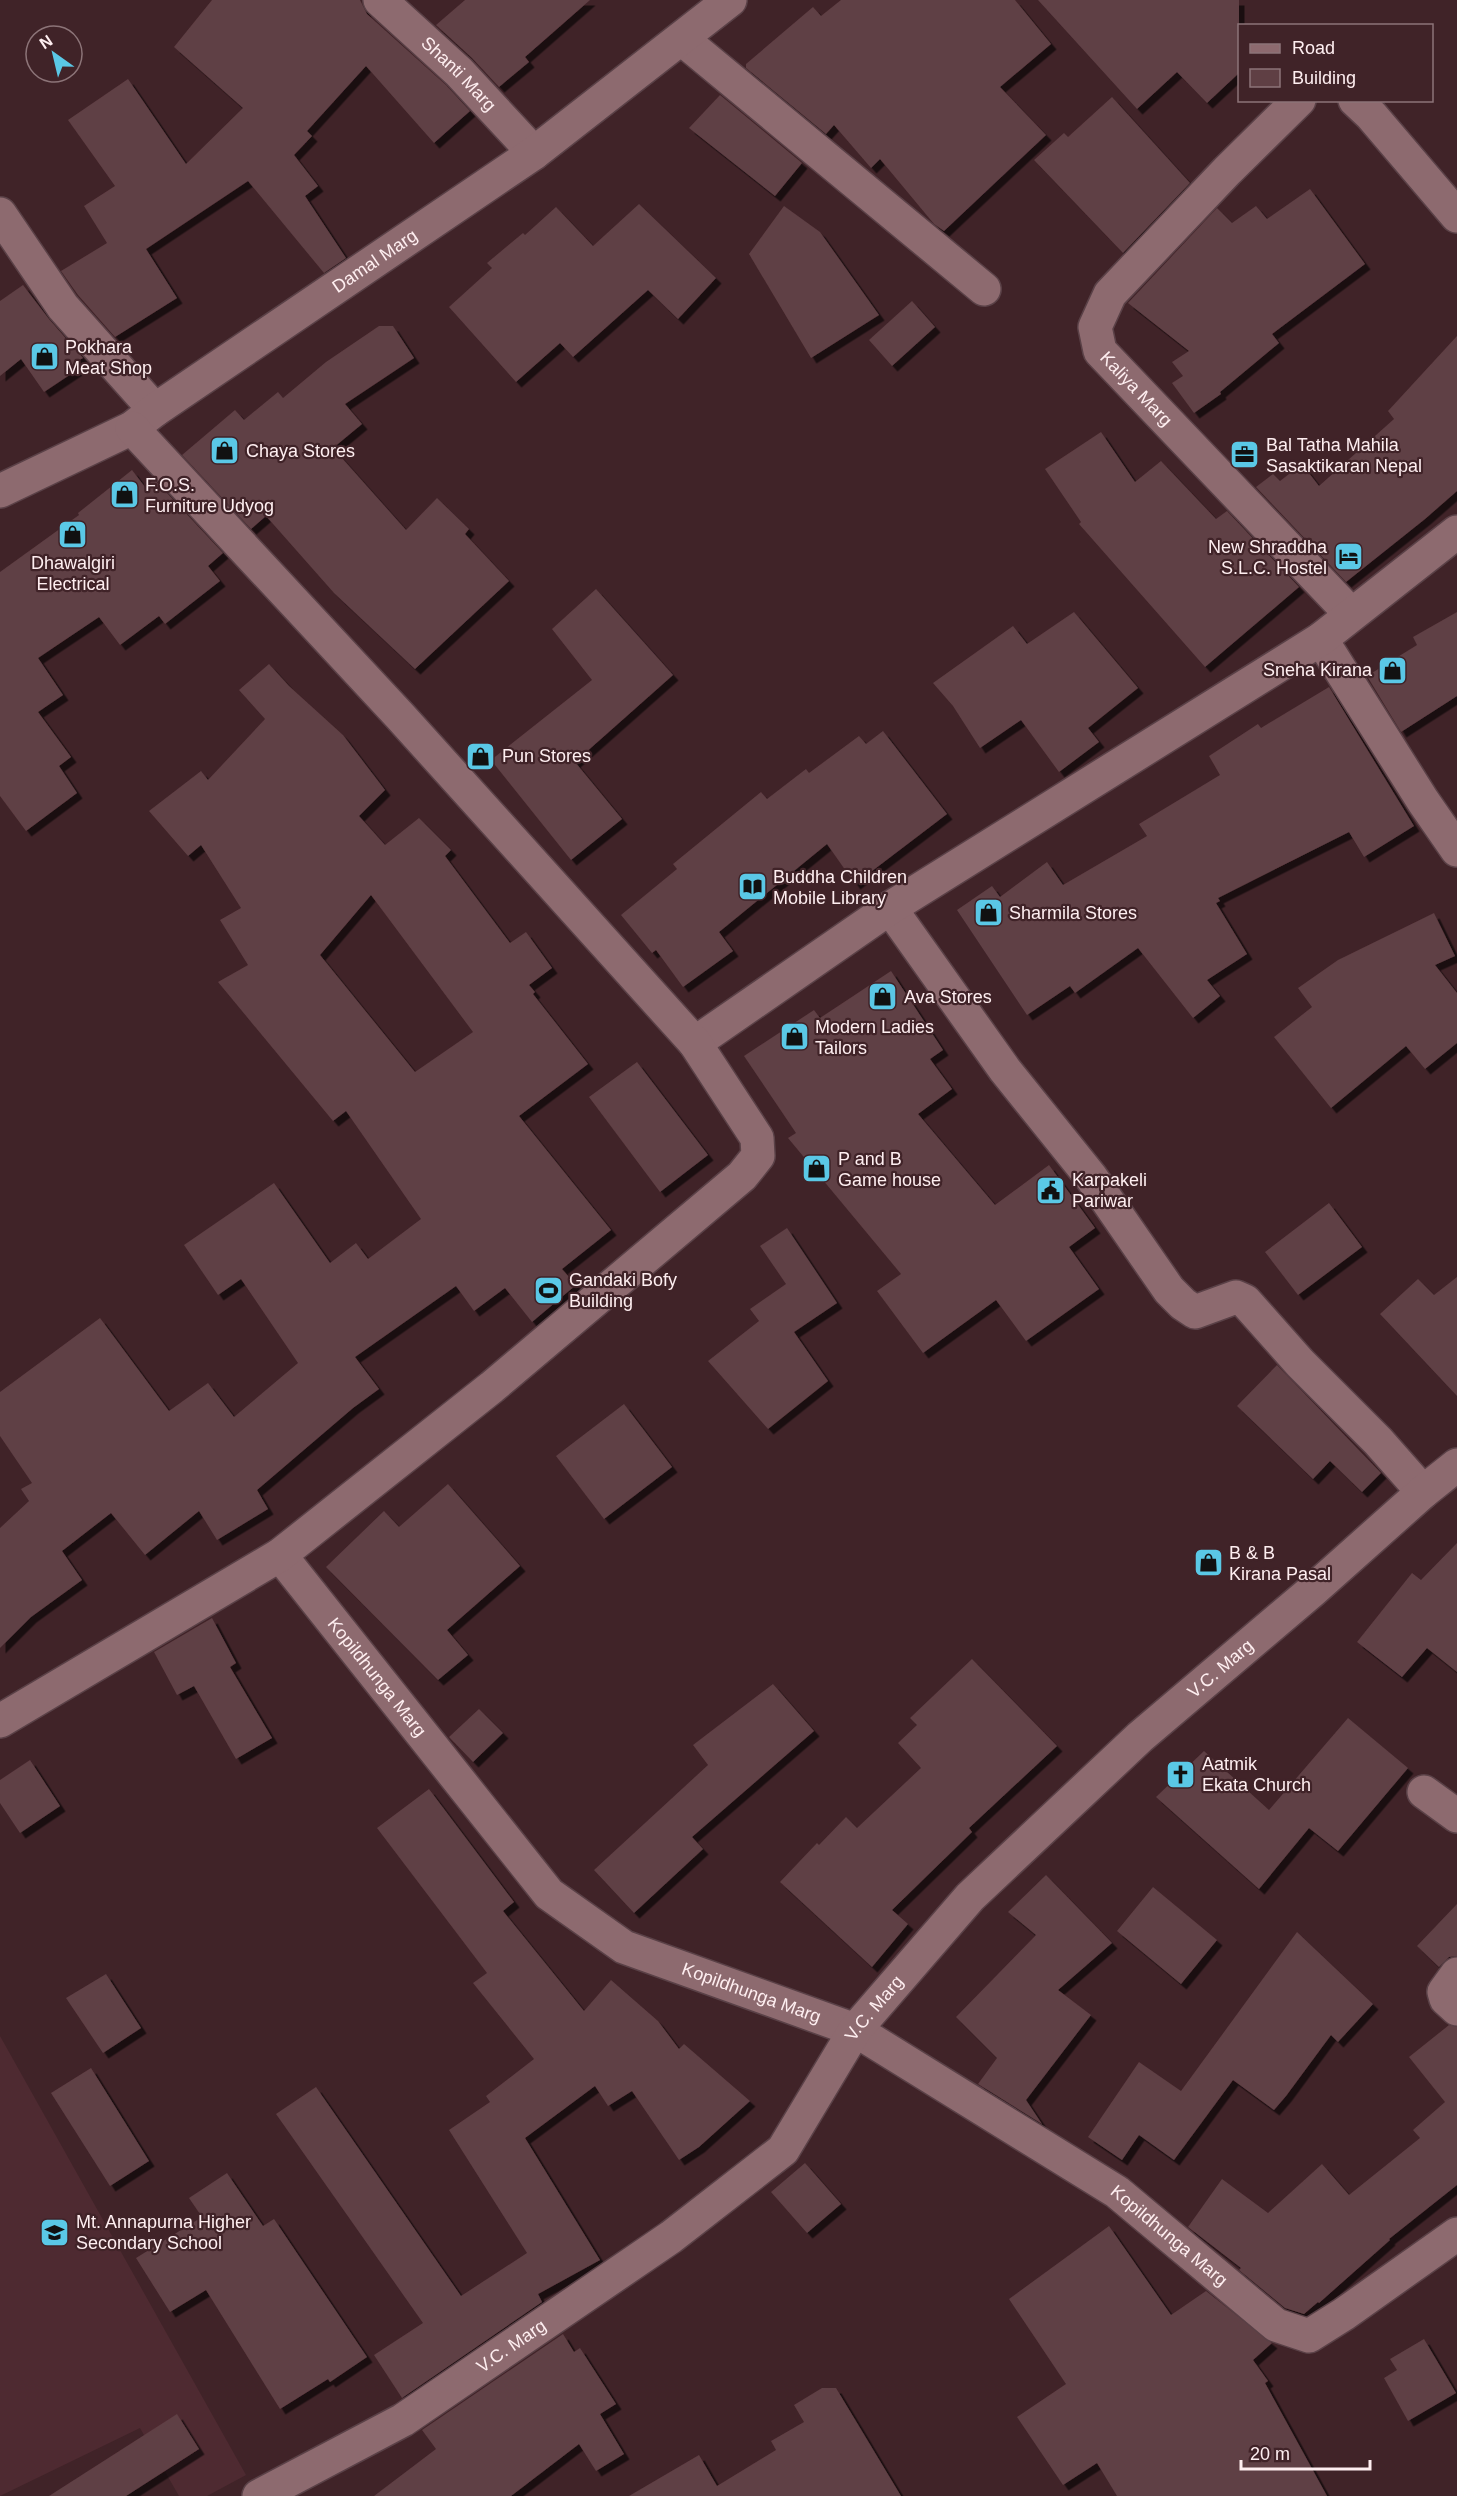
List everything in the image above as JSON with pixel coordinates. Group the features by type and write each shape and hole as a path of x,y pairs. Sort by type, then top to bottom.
{"street":[{"name":"Shanti Marg","path":"380,0 459,72 534,153"},
{"name":"Damal Marg","path":"0,491 143,419 534,153 730,0"},
{"path":"682,39 984,290"},
{"name":"Kaliya Marg","path":"1297,102 1227,171 1110,294 1095,327 1100,351 1351,614"},
{"path":"1357,102 1371,114 1457,216"},
{"path":"0,214 143,419 408,725 695,1043 757,1138 758,1156 742,1176 492,1387 280,1555 0,1721"},
{"path":"695,1043 890,908 1321,639 1457,532"},
{"path":"1321,639 1423,801 1457,850"},
{"path":"890,908 1005,1070 1091,1177 1169,1290 1195,1312 1236,1297 1245,1301 1300,1363 1378,1441 1423,1492"},
{"name":"V.C. Marg","path":"260,2496 403,2420 671,2237 783,2150 855,2030 970,1897 1140,1737 1457,1465"},
{"name":"Kopildhunga Marg","path":"280,1555 549,1894 624,1947 855,2030 1117,2193 1276,2325 1309,2336 1457,2234"},
{"path":"1424,1792 1457,1816"},
{"path":"1457,1974 1444,1992 1446,1999 1457,2009"}],"shaded area":[{"name":"Mt. Annapurna Higher Secondary School","path":"0,2036 246,2475 207,2496 179,2496 140,2428 0,2496"}],"building":[{"path":"212,0 360,0 367,14 446,85 470,111 434,143 366,66 307,131 312,136 294,155 318,186 305,196 346,258 324,273 248,181 146,249 177,298 115,337 78,295 61,271 107,243 84,206 115,186 68,120 128,79 186,164 243,108 174,47"},
{"path":"465,0 590,0 525,57 529,62 499,87 436,25"},
{"path":"841,0 1015,0 1051,44 1000,87 1046,135 944,231 934,224 880,159 871,168 834,125 826,134 746,68 746,64 813,7 821,16"},
{"path":"1038,0 1239,0 1238,74 1207,103 1177,72 1137,109"},
{"path":"720,95 802,163 775,196 689,128"},
{"path":"1112,97 1190,183 1123,253 1034,160 1064,133 1068,137"},
{"path":"1310,189 1365,264 1272,334 1279,343 1220,392 1221,394 1194,413 1172,383 1183,376 1172,362 1189,351 1128,303 1217,208 1232,223 1256,206 1267,219"},
{"path":"639,204 716,278 678,319 648,290 573,357 560,343 516,382 449,307 492,268 487,263 523,233 525,235 556,207 593,246"},
{"path":"784,206 820,232 879,315 811,358 749,254"},
{"path":"23,285 83,358 76,362 80,368 44,392 21,359 0,376 0,301"},
{"path":"912,301 935,327 892,366 869,340"},
{"path":"379,326 393,326 414,358 345,404 362,424 333,448 406,530 437,498 469,529 465,534 509,581 415,669 334,593 266,516 251,529 182,455 235,410 244,420 278,392 283,398 326,362"},
{"path":"1457,336 1457,491 1346,582 1256,487 1273,474 1280,481 1302,464 1319,486 1394,419 1388,411"},
{"path":"1101,432 1135,482 1161,461 1216,519 1227,511 1299,587 1205,667 1079,524 1081,522 1045,469"},
{"path":"132,470 145,487 154,479 223,553 208,566 220,581 165,624 159,616 120,645 99,617 38,658 63,695 38,712 71,757 59,766 77,793 26,831 0,796 0,572 79,515 78,513"},
{"path":"596,589 673,675 575,762 622,819 571,860 491,760 592,680 552,629"},
{"path":"1074,612 1138,688 1088,728 1099,742 1059,772 1021,720 980,748 953,706 933,683 1013,626 1027,644"},
{"path":"1457,612 1457,696 1401,732 1367,676 1417,645 1413,637"},
{"path":"269,664 289,686 343,735 385,790 359,816 385,845 419,818 451,850 445,856 510,943 526,932 552,968 529,985 535,992 533,994 588,1064 519,1116 611,1230 562,1269 576,1285 532,1322 505,1288 474,1311 456,1286 355,1357 379,1389 353,1408 257,1490 268,1509 217,1540 199,1511 145,1555 111,1513 62,1551 82,1580 31,1617 0,1648 0,1528 29,1501 21,1489 32,1483 0,1436 0,1392 100,1318 169,1411 208,1383 234,1417 298,1363 241,1279 218,1295 184,1245 274,1183 330,1263 356,1243 368,1259 421,1219 346,1111 333,1121 218,982 248,965 220,920 241,908 201,845 188,856 149,811 201,771 208,780 265,719 239,690","holes":["371,895 473,1032 415,1072 320,955"]},
{"path":"1329,687 1414,826 1364,857 1349,832 1218,898 1220,901 1216,903 1247,954 1207,980 1220,996 1193,1018 1138,948 1075,993 1070,986 1027,1015 957,910 992,886 1000,897 1047,862 1063,885 1147,836 1139,824 1220,775 1209,756 1258,724 1261,728"},
{"path":"883,731 947,814 855,884 827,844 719,932 733,951 683,987 656,950 652,953 621,915 677,869 673,864 761,792 767,799 806,769 809,773 859,736 866,744"},
{"path":"1434,913 1455,956 1435,965 1457,993 1457,1043 1425,1069 1406,1046 1331,1108 1274,1037 1312,1007 1298,988 1338,960"},
{"path":"891,971 943,1050 930,1059 952,1089 918,1114 995,1205 1049,1165 1095,1228 1069,1247 1099,1289 1026,1341 996,1300 923,1353 877,1291 901,1274 788,1138 796,1133 744,1056 814,1010 820,1018"},
{"path":"637,1062 708,1155 660,1192 589,1097"},
{"path":"1329,1203 1362,1247 1298,1295 1265,1252"},
{"path":"787,1228 837,1303 794,1332 828,1381 768,1429 708,1361 759,1321 750,1309 786,1284 760,1246"},
{"path":"1457,1277 1457,1396 1380,1314 1418,1279 1434,1295"},
{"path":"1277,1365 1381,1473 1362,1492 1330,1461 1313,1479 1237,1406"},
{"path":"624,1404 672,1467 604,1519 556,1456"},
{"path":"448,1484 520,1566 447,1630 468,1655 438,1680 326,1567 384,1511 399,1527"},
{"path":"1457,1543 1457,1672 1427,1648 1402,1677 1357,1642 1412,1573 1421,1580"},
{"path":"212,1618 236,1663 230,1667 272,1738 236,1759 194,1686 177,1695 154,1652"},
{"path":"972,1659 1057,1746 969,1828 972,1832 892,1910 908,1924 872,1967 780,1882 817,1843 819,1845 846,1817 857,1828 921,1768 898,1743 917,1725 910,1718"},
{"path":"773,1684 814,1731 692,1837 703,1849 634,1913 594,1870 708,1765 693,1745"},
{"path":"479,1709 503,1733 473,1762 449,1737"},
{"path":"1348,1718 1408,1768 1338,1851 1309,1828 1259,1889 1156,1797 1204,1751 1269,1810"},
{"path":"30,1760 60,1806 20,1833 0,1803 0,1780"},
{"path":"429,1789 514,1902 503,1911 584,2011 611,1980 658,2021 679,2049 684,2044 750,2101 699,2147 679,2160 632,2091 608,2106 595,2086 525,2138 600,2260 538,2294 542,2302 402,2398 374,2355 423,2323 276,2114 316,2087 461,2296 527,2253 449,2130 490,2102 486,2096 534,2059 473,1983 487,1973 377,1828"},
{"path":"1046,1875 1112,1943 1058,1990 1091,2015 1026,2100 1042,2124 978,2084 997,2058 956,2017 1036,1935 1008,1912"},
{"path":"1153,1887 1217,1940 1181,1984 1117,1931"},
{"path":"1457,1904 1457,1956 1449,1957 1439,1967 1417,1946"},
{"path":"1297,1932 1373,2004 1338,2042 1331,2035 1274,2110 1233,2080 1174,2160 1139,2135 1122,2160 1088,2137 1139,2062 1181,2091"},
{"path":"106,1974 141,2028 103,2053 66,1998"},
{"path":"1449,2025 1457,2027 1457,2185 1389,2239 1319,2303 1304,2314 1285,2308 1239,2270 1241,2268 1188,2227 1222,2179 1268,2213 1322,2164 1349,2195 1420,2138 1413,2130 1445,2102 1409,2057"},
{"path":"91,2068 149,2161 110,2186 51,2093"},
{"path":"805,2163 841,2204 807,2233 771,2192"},
{"path":"227,2173 263,2226 274,2219 367,2357 330,2382 328,2379 280,2409 206,2290 170,2312 136,2258 202,2217 189,2198"},
{"path":"1109,2226 1171,2315 1206,2291 1272,2343 1253,2360 1268,2381 1265,2383 1327,2496 1117,2496 1097,2463 1063,2485 1017,2417 1066,2384 1009,2299"},
{"path":"563,2334 574,2352 580,2348 616,2404 600,2414 624,2454 596,2471 579,2444 511,2496 374,2496 436,2449 422,2430"},
{"path":"1424,2339 1456,2393 1408,2421 1384,2378 1397,2370 1390,2359"},
{"path":"822,2388 836,2388 901,2496 629,2496 699,2455 717,2486 776,2450 771,2441 804,2422 794,2405"},
{"path":"177,2414 199,2449 126,2496 49,2496"}],"place":[{"name":"Pokhara Meat Shop","path":"44,357"},
{"name":"Chaya Stores","path":"225,451"},
{"name":"Bal Tatha Mahila Sasaktikaran Nepal","path":"1245,455"},
{"name":"F.O.S. Furniture Udyog","path":"124,495"},
{"name":"Dhawalgiri Electrical","path":"73,534"},
{"name":"New Shraddha S.L.C. Hostel","path":"1348,557"},
{"name":"Sneha Kirana","path":"1393,670"},
{"name":"Pun Stores","path":"481,756"},
{"name":"Buddha Children Mobile Library","path":"752,887"},
{"name":"Sharmila Stores","path":"988,913"},
{"name":"Ava Stores","path":"883,997"},
{"name":"Modern Ladies Tailors","path":"794,1037"},
{"name":"P and B Game house","path":"817,1169"},
{"name":"Karpakeli Pariwar","path":"1051,1190"},
{"name":"Gandaki Bofy Building","path":"548,1290"},
{"name":"B & B Kirana Pasal","path":"1208,1563"},
{"name":"Aatmik Ekata Church","path":"1181,1774"},
{"name":"Mt. Annapurna Higher Secondary School","path":"55,2232"}]}
